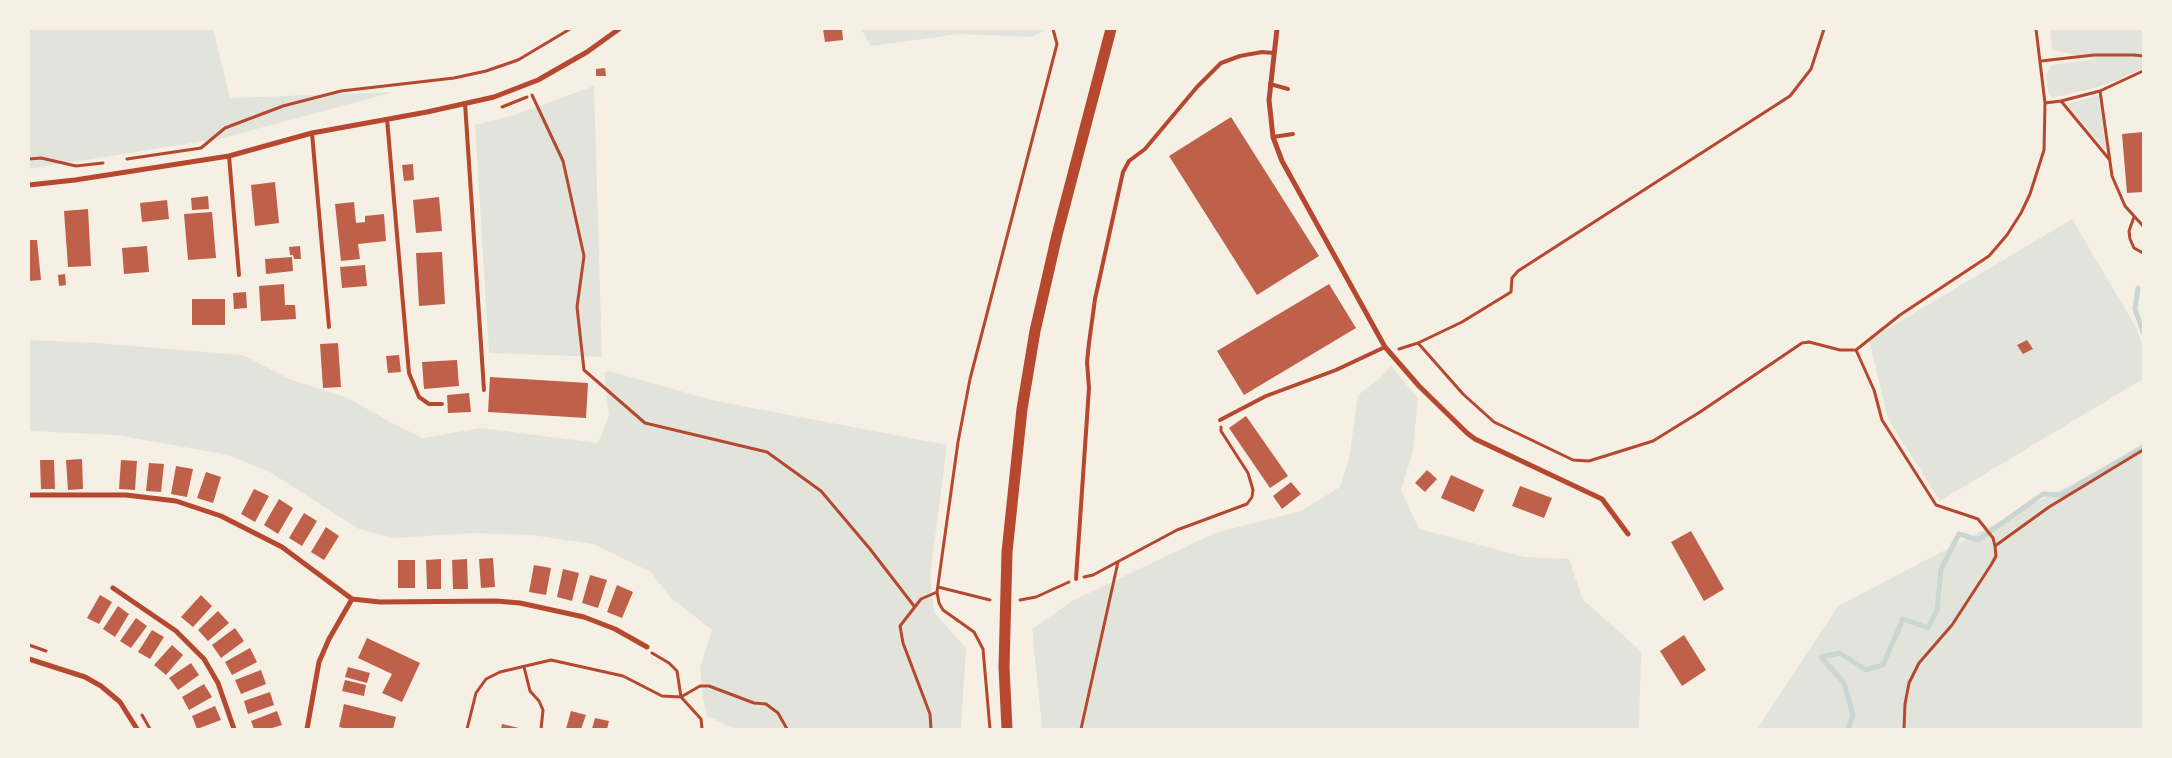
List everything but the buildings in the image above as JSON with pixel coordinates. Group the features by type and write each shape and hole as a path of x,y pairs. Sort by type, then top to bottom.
{"highway":[{"path":"1007,729 1004,668 1006,569 1011,497 1022,409 1035,331 1057,235 1111,29"}],"street":[{"path":"29,185 75,180 229,156 312,133 465,103 514,90 538,80 587,52 619,29"},
{"path":"1277,29 1268,100 1273,136 1282,161 1385,347 1466,433 1602,499 1628,534"},
{"path":"29,495 126,495 176,502 221,516 282,547 352,599 380,602 520,603 584,617 615,629 647,647"},
{"path":"113,588 176,631 204,659 218,683 234,729"},
{"path":"307,729 319,662 329,639 352,599"},
{"path":"29,659 85,677 101,686 120,702 137,729"}],"lane":[{"path":"1076,579 1089,388 1087,362 1089,342 1095,299 1123,172 1129,161 1145,149 1197,87 1221,63 1240,56 1262,52 1274,53"},
{"path":"1270,84 1288,89"},
{"path":"465,103 484,390"},
{"path":"387,119 409,374 419,397 428,404 442,404"},
{"path":"312,133 329,327"},
{"path":"1273,136 1293,134"},
{"path":"229,156 239,276"},
{"path":"1220,420 1266,396 1336,370 1385,347"}],"path":[{"path":"119,160 201,148 224,128 283,106 341,91 454,78 486,71 518,60 570,29"},
{"path":"990,729 983,649 974,632 943,610 939,603 937,592 958,442 970,379 1057,44 1052,29"},
{"path":"1390,352 1418,343 1462,322 1511,292 1512,278 1518,271 1790,96 1811,69 1823,29"},
{"path":"1418,343 1463,394 1494,422 1573,460 1589,461 1653,441 1700,412 1802,343 1809,342 1840,350 1856,350 1900,315 1989,256 2007,234 2030,194 2044,150 2045,104 2036,29"},
{"path":"2041,61 2094,55 2143,56"},
{"path":"2045,104 2060,102 2100,91 2143,71"},
{"path":"2100,91 2109,160 2116,187 2134,217 2143,226"},
{"path":"532,95 563,161 584,256 577,308 584,370 645,423 766,452 822,491 914,606"},
{"path":"2060,102 2109,160"},
{"path":"29,159 41,158 76,166 110,162"},
{"path":"2134,217 2129,231 2130,239 2134,248 2143,252"},
{"path":"1856,350 1874,390 1882,420 1936,505 1978,519 1993,538 1995,546 1996,556 1991,565 1952,625 1919,663 1909,683 1904,704 1904,729"},
{"path":"1020,600 1036,597 1076,579 1093,575 1177,530 1247,504 1252,497 1253,490 1248,472 1221,431 1220,420"},
{"path":"1995,546 2049,507 2143,450"},
{"path":"1080,729 1118,562"},
{"path":"938,587 990,600"},
{"path":"931,729 930,714 903,643 900,626 921,599 937,592"},
{"path":"647,647 653,654 669,663 677,671 681,697 701,719 702,729"},
{"path":"467,729 476,693 486,679 500,672 551,660 623,676 662,696 681,697 700,686 709,686 754,703 766,704 778,713 787,729"},
{"path":"524,667 530,691 539,701 543,710 541,729"}],"shaded area":[{"path":"29,29 213,29 230,98 394,92 223,138 29,169"},
{"path":"861,29 1046,29 1033,37 959,34 871,46"},
{"path":"2050,29 2143,29 2143,68 2118,80 2094,88 2052,98 2048,92 2046,75 2052,65 2095,59 2052,50"},
{"path":"594,86 602,357 489,353 475,125 514,115"},
{"path":"2099,95 2102,118 2106,151 2067,104"},
{"path":"2072,219 2137,329 2143,347 2143,379 1940,501 1888,419 1869,340"},
{"path":"29,340 97,343 243,355 289,379 348,398 423,438 481,428 598,443 609,416 604,373 609,371 716,401 947,445 930,576 934,612 966,648 961,729 736,729 707,716 700,667 712,630 670,597 651,572 593,544 532,535 472,533 394,538 359,529 268,471 228,455 117,435 29,431"},
{"path":"1391,366 1418,398 1413,451 1401,490 1419,529 1525,557 1569,559 1583,600 1641,651 1639,729 1042,729 1032,629 1072,601 1215,533 1301,511 1340,487 1349,459 1358,395 1379,379"},
{"path":"2143,447 2143,729 1757,729 1838,606"}],"waterway":[{"path":"2138,288 2135,309 2143,332"},
{"path":"1848,729 1853,715 1844,683 1821,657 1840,653 1866,670 1883,665 1903,619 1928,628 1937,610 1941,569 1959,534 1978,540 2043,494 2061,495 2143,447"}]}
